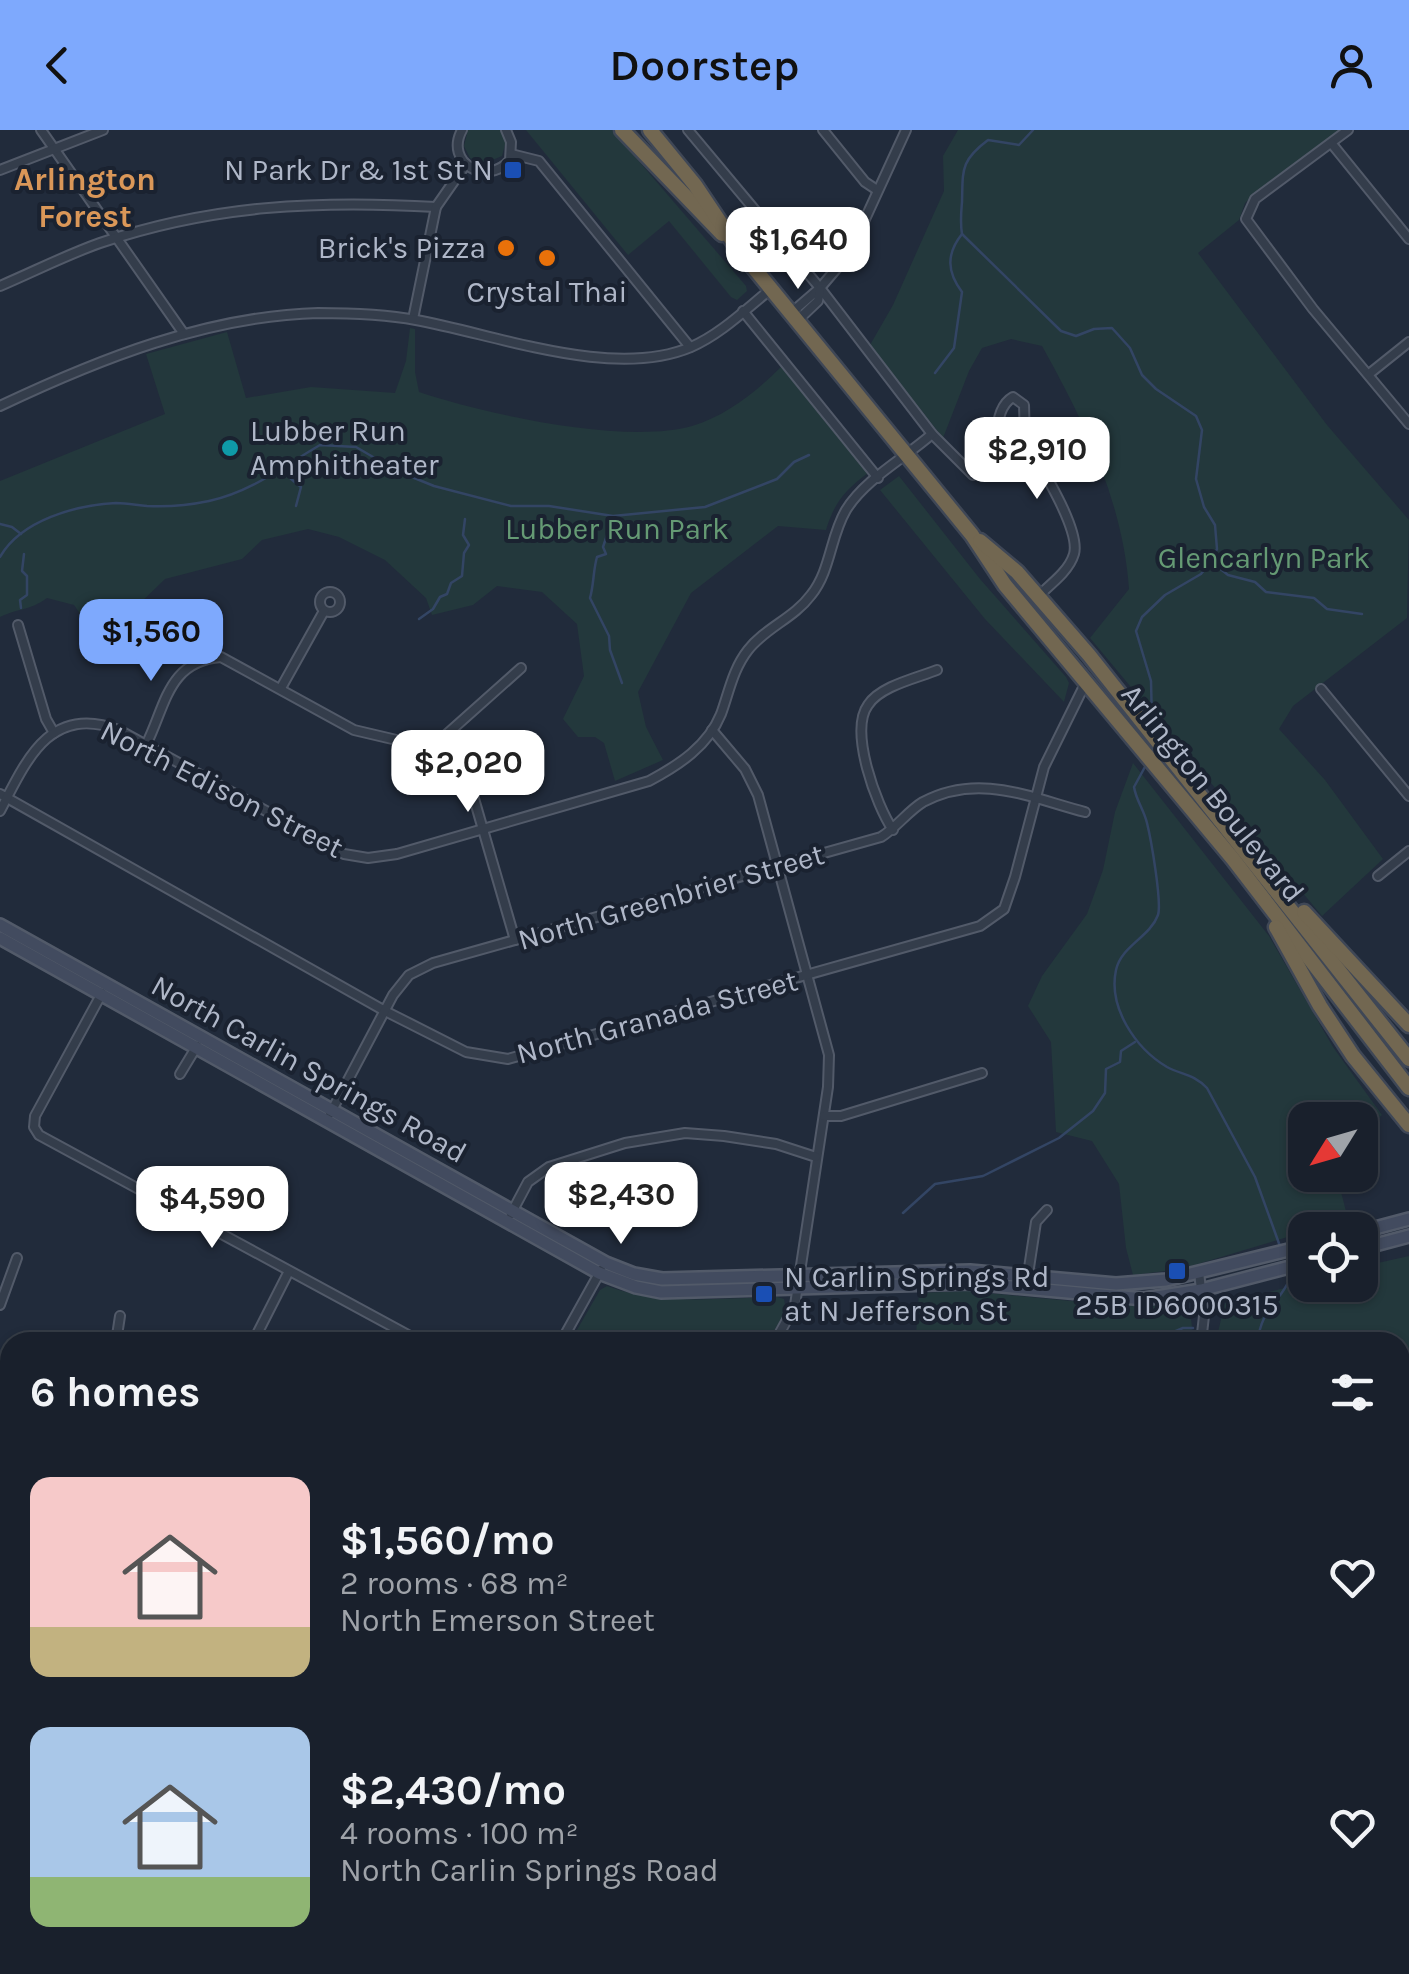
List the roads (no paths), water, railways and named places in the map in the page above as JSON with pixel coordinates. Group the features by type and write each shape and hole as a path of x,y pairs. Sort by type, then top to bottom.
{"highway":[{"name":"Arlington Boulevard","path":"622,130 736,246"},
{"name":"Arlington Boulevard","path":"650,130 695,185 736,246 972,535 1006,585 1190,808 1239,854 1409,1060"},
{"name":"Arlington Boulevard","path":"972,535 1000,556 1038,596 1191,780 1239,854 1409,1088"},
{"path":"1239,854 1409,1025"},
{"path":"1239,854 1320,1006 1409,1125"}],"main road":[{"name":"North Carlin Springs Road","path":"0,925 104,990"},
{"name":"North Carlin Springs Road","path":"0,938 104,990 603,1268 662,1279 797,1282 970,1271 1144,1298 1201,1290 1288,1268"},
{"path":"1378,1227 1409,1218"},
{"path":"1378,1244 1409,1236"},
{"name":"North Carlin Springs Road","path":"1027,1281 1143,1284 1288,1250"}],"street":[{"path":"41,130 184,334"},
{"path":"0,170 103,130"},
{"path":"446,131 459,134 459,156 466,164 490,174 506,165 511,154 506,130"},
{"path":"688,130 820,288 932,434 973,474 997,438 1007,433 1025,439"},
{"path":"823,130 865,182 877,190"},
{"path":"794,317 852,249 906,130"},
{"path":"1348,130 1255,199 1247,214 1249,226 1409,424"},
{"path":"1332,144 1409,239"},
{"path":"511,154 539,162 690,347"},
{"path":"413,319 436,207 466,164"},
{"path":"0,286 101,243 203,215 293,204 436,207"},
{"path":"0,406 55,381 184,334 278,316 370,314 413,319 600,359 634,360 690,347 715,333 771,289"},
{"path":"743,311 878,478"},
{"path":"1369,374 1409,342"},
{"path":"997,438 997,421 1007,400 1013,397 1024,404 1025,439 1070,527 1075,546 1069,564 1038,596"},
{"name":"North Edison Street","path":"0,810 3,796 42,740 77,722 98,722 344,854 368,858 484,830 650,780 681,764 712,730 733,676 748,650 810,597 824,575 844,514 853,500 932,434"},
{"path":"280,688 324,611"},
{"path":"18,625 46,720 54,733"},
{"path":"146,745 179,674 201,659 221,657 354,730 405,742 441,743 464,764 515,940"},
{"path":"441,743 446,734 521,668"},
{"path":"892,830 883,815 859,724 869,702 937,670"},
{"name":"North Granada Street","path":"3,796 386,1011 466,1052 508,1059 980,926 1004,909 1044,767 1087,680"},
{"path":"1321,689 1409,796"},
{"path":"712,730 745,768 758,795 829,1054 824,1116 795,1305 780,1332"},
{"name":"North Greenbrier Street","path":"330,1116 409,975 433,963 880,838 922,802 960,791 988,788 1036,795 1085,812"},
{"path":"1378,876 1409,851"},
{"path":"104,990 35,1116 34,1127 47,1141 401,1332"},
{"path":"180,1074 199,1043"},
{"path":"824,1116 841,1116 982,1073"},
{"path":"510,1216 528,1182 549,1167 625,1144 684,1133 776,1144 816,1157"},
{"path":"1027,1281 1036,1222 1046,1210"},
{"path":"0,1305 16,1258"},
{"path":"566,1332 603,1268"},
{"path":"258,1332 290,1272"},
{"path":"1199,1272 1202,1332"},
{"path":"118,1332 120,1316"}],"waterway":[{"path":"1033,130 1019,145 988,140 968,160 963,182 962,234 1061,331 1076,336 1112,328 1130,348 1142,375 1196,416 1202,430 1196,479 1204,507 1215,525 1217,549 1201,574 1165,595 1142,617 1136,631 1151,681 1152,723"},
{"path":"935,373 954,348 962,292 950,263 962,234"},
{"path":"0,557 21,533 67,511 100,504 162,506 209,501 253,485 320,445 356,447 397,471 434,486 511,506 549,506 613,516 705,507 777,479 794,462 809,455"},
{"path":"287,468 291,479 301,487 296,506"},
{"path":"613,517 603,547 606,554 597,557 590,598 609,636 622,683"},
{"path":"419,619 462,576 464,553 469,545 463,535 465,519"},
{"path":"0,524 21,534"},
{"path":"21,608 20,600 27,595 27,576 22,571 24,554"},
{"path":"1213,563 1228,575 1255,582 1266,592 1314,598 1327,609 1362,614"},
{"path":"1146,765 1134,787 1151,842 1159,908 1154,923 1119,962 1116,998 1126,1025 1144,1049 1167,1067 1193,1077 1207,1088 1255,1177 1281,1249"},
{"path":"903,1213 935,1184 983,1176 1059,1138 1093,1111 1105,1093 1106,1069 1120,1062 1121,1051 1135,1042"},
{"path":"1260,1332 1266,1314 1288,1282"},
{"path":"1174,1332 1193,1328"}],"place":[{"name":"N Park Dr & 1st St N","path":"513,170"},
{"name":"Brick's Pizza","path":"506,248"},
{"name":"Crystal Thai","path":"547,258"},
{"name":"Lubber Run Amphitheater","path":"230,448"},
{"name":"25B ID6000315","path":"1177,1271"},
{"name":"N Carlin Springs Rd at N Jefferson St","path":"764,1294"}],"district":[{"name":"Arlington Forest","path":"85,198"}],"park label":[{"name":"Lubber Run Park","path":"617,529"},
{"name":"Glencarlyn Park","path":"1264,558"}]}
